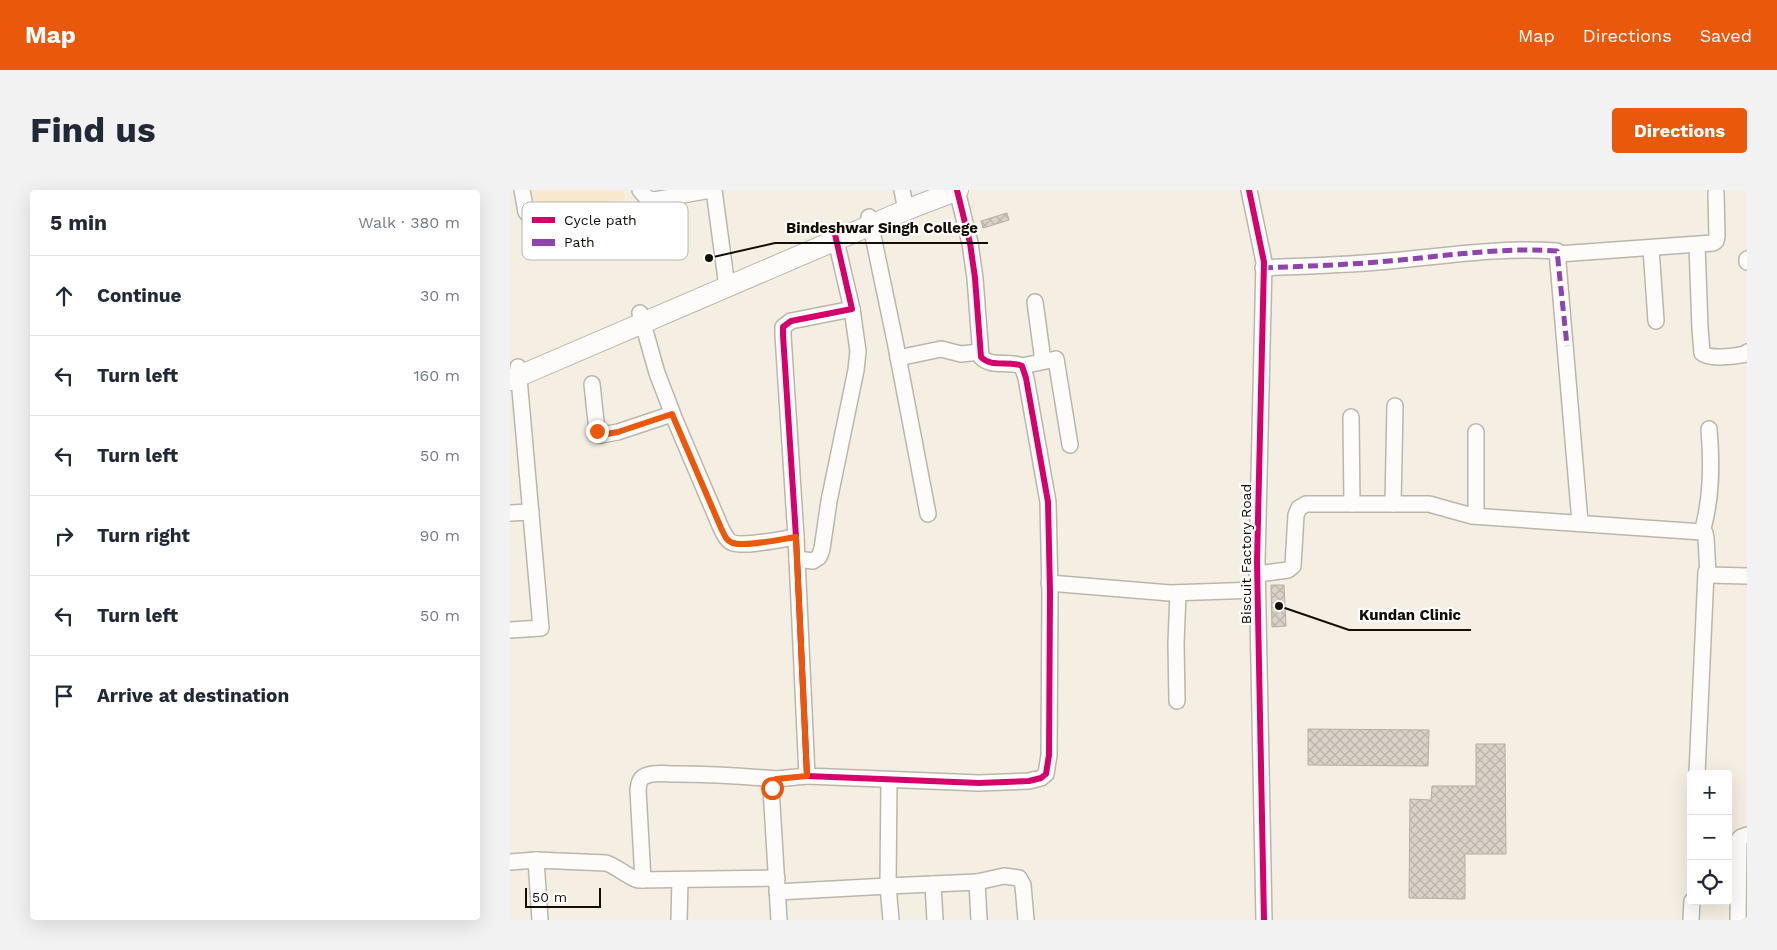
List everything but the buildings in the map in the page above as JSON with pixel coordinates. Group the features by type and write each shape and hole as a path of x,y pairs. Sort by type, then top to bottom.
{"main road":[{"path":"514,373 870,221 904,200 933,190"},
{"path":"904,200 957,190"}],"street":[{"path":"640,190 648,198 654,200 712,190 726,282"},
{"path":"957,190 970,242 981,357 986,362 1013,363 1022,366 1056,359 1070,445"},
{"name":"Biscuit Factory Road","path":"1249,190 1264,268 1257,574 1264,920"},
{"path":"1264,268 1390,261 1463,252 1524,249 1557,251 1558,254 1713,243 1716,241 1716,193"},
{"path":"870,221 928,514"},
{"path":"797,559 813,561 819,557 822,549 829,501 858,360 852,309 835,236"},
{"path":"1697,244 1702,353 1707,356 1726,356 1746,354 1747,352"},
{"path":"1651,248 1656,321"},
{"path":"1558,254 1580,522"},
{"path":"1035,302 1043,361"},
{"path":"807,776 796,537 783,327 791,321 852,309"},
{"path":"641,318 657,373 672,414 727,539 733,543 752,543 796,537"},
{"path":"898,358 941,349 961,354 980,352"},
{"path":"643,880 638,798 639,782 642,778 653,774 738,775 776,779 807,776 979,783 1029,781 1041,778 1046,774 1049,755 1048,502 1026,378 1022,366"},
{"path":"510,630 541,628 531,512 514,373"},
{"path":"592,384 597,431 601,435 618,432 672,414"},
{"path":"1393,504 1395,406"},
{"path":"1351,417 1352,504"},
{"path":"1702,532 1708,506 1710,485 1709,428"},
{"path":"1476,432 1476,516"},
{"path":"1257,574 1288,570 1293,566 1296,515 1299,508 1306,504 1437,505 1463,514 1476,516 1580,522 1705,533 1706,572 1697,770"},
{"path":"510,513 531,512"},
{"path":"1706,572 1710,576 1747,576"},
{"path":"1049,583 1178,593 1257,590"},
{"path":"1177,701 1176,643 1178,593"},
{"path":"776,779 773,782 772,788 779,920"},
{"path":"889,780 888,886 891,920"},
{"path":"1738,920 1739,839 1747,835"},
{"path":"536,860 540,920"},
{"path":"510,862 536,860 606,863 632,878 643,880 777,885 888,886 977,882 1004,876 1019,878 1023,885 1026,920"},
{"path":"679,920 680,880"},
{"path":"977,882 979,920"},
{"path":"933,884 935,920"},
{"path":"1691,920 1692,905"}],"shaded area":[{"path":"532,190 623,190 625,200 602,202 534,202"}],"marked path":[{"path":"1263,268 1374,262 1494,251 1557,251 1567,346"}],"cycle path":[{"path":"834,230 852,309 791,321 783,327 796,537 807,776 979,783 1029,781 1041,778 1046,774 1049,755 1050,592 1048,502 1026,378 1022,366 990,362 981,357 975,278 970,243 957,190"},
{"path":"1249,190 1264,262 1257,562 1264,920"}],"place":[{"name":"Bindeshwar Singh College","path":"709,258"},
{"name":"Kundan Clinic","path":"1279,606"}],"route":[{"path":"597,431 601,435 618,432 672,414 727,539 738,544 796,537 799,635 807,776 776,779 773,782 772,788"}]}
